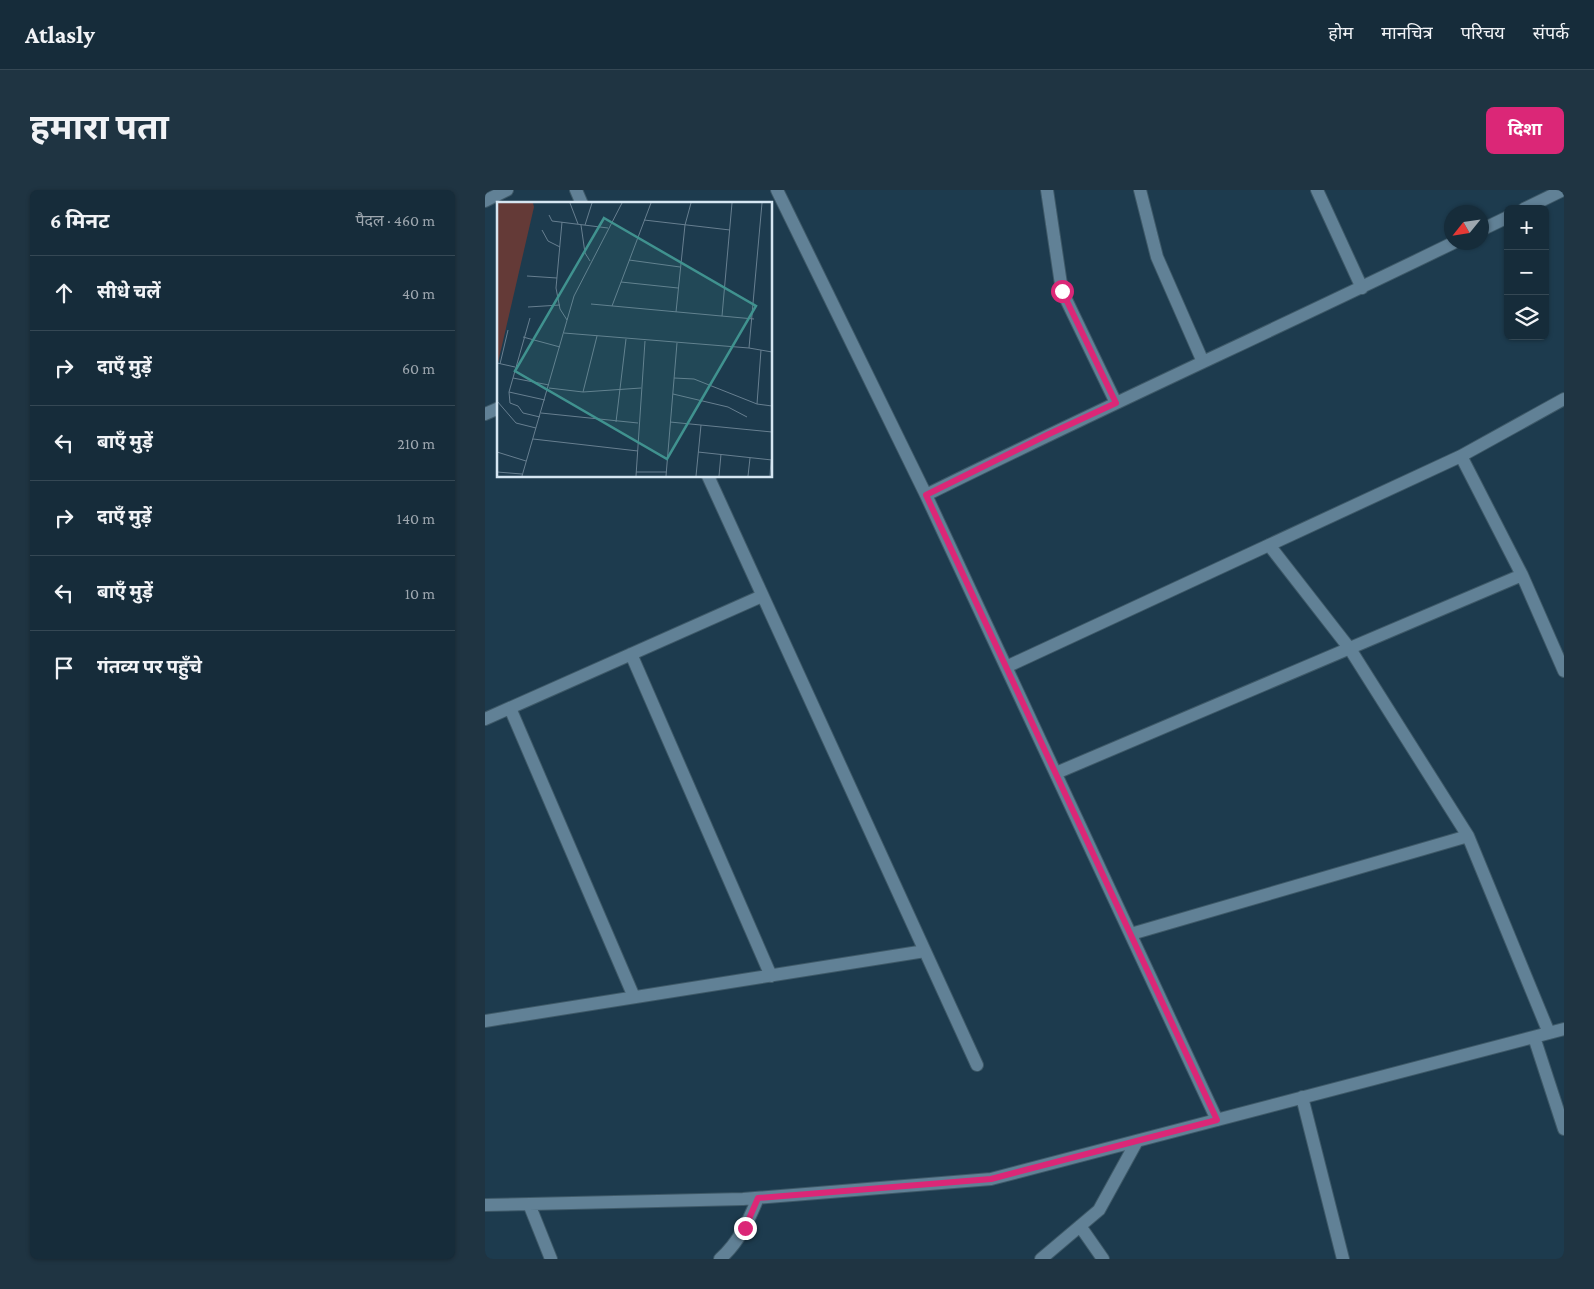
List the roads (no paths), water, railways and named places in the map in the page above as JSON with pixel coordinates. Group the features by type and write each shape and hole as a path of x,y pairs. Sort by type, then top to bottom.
{"street":[{"path":"485,201 507,190"},
{"path":"576,190 581,202"},
{"path":"777,190 926,495 1217,1120"},
{"path":"1047,190 1062,291 1116,403"},
{"path":"1141,190 1157,257 1203,362"},
{"path":"1317,190 1362,288"},
{"path":"1532,205 1563,190"},
{"path":"1489,226 1504,219"},
{"path":"926,495 1049,434 1362,288 1444,247"},
{"path":"1006,667 1461,456 1564,399"},
{"path":"485,414 497,409"},
{"path":"1461,456 1522,575 1564,671"},
{"path":"708,478 977,1065"},
{"path":"1269,545 1350,649 1468,836 1549,1033"},
{"path":"1056,773 1522,575"},
{"path":"485,719 762,596"},
{"path":"631,654 771,976"},
{"path":"510,708 634,998"},
{"path":"1131,934 1468,836"},
{"path":"485,1021 925,951"},
{"path":"485,1206 758,1198 991,1179 1564,1029"},
{"path":"1534,1037 1564,1129"},
{"path":"1302,1097 1343,1259"},
{"path":"1041,1259 1099,1210 1137,1141"},
{"path":"720,1259 731,1249 745,1228 758,1198"},
{"path":"529,1204 551,1259"},
{"path":"1080,1226 1103,1259"}]}
